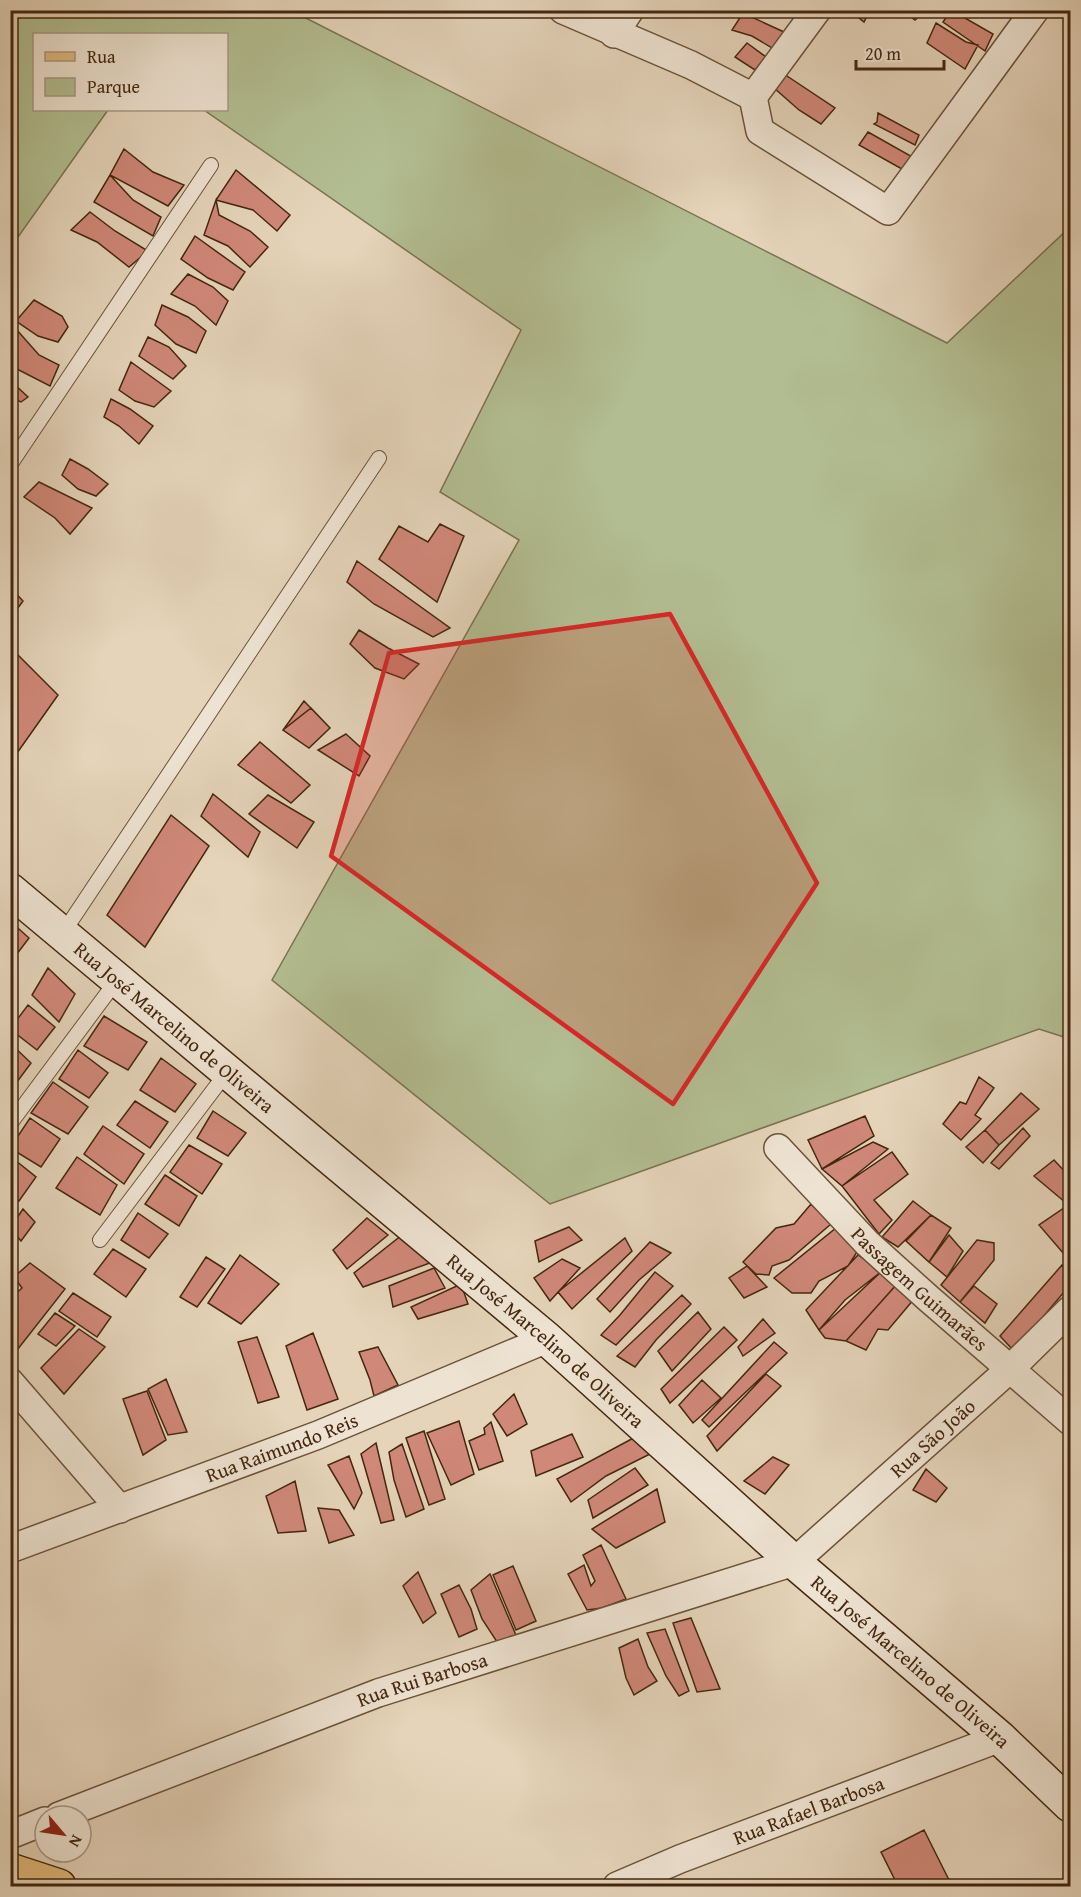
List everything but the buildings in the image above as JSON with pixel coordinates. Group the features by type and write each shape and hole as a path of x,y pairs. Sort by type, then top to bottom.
{"main road":[{"path":"10,1870 59,1887"}],"street":[{"path":"563,10 691,65 753,97"},
{"path":"614,33 630,10"},
{"path":"817,10 753,97 760,131 888,211 1035,10"},
{"name":"Rua José Marcelino de Oliveira","path":"10,890 547,1339 794,1562 1000,1738 1071,1806"},
{"name":"Passagem Guimarães","path":"778,1148 867,1243 1071,1421"},
{"name":"Rua São João","path":"794,1562 1011,1368 1071,1310"},
{"name":"Rua Raimundo Reis","path":"10,1549 318,1435 547,1339"},
{"path":"10,1382 120,1509"},
{"name":"Rua Rui Barbosa","path":"90,1804 378,1693 794,1562"},
{"name":"Rua Rafael Barbosa","path":"618,1887 680,1859 1000,1738"},
{"path":"10,1835 33,1826"}],"lane":[{"path":"10,465 211,165"},
{"path":"63,933 379,458"},
{"path":"10,1124 117,980"},
{"path":"100,1240 227,1072"}],"highlighted area":[{"path":"670,614 817,883 673,1104 331,856 389,653"}],"green space":[{"path":"11,10 292,11 947,343 1070,227 1070,1039 1039,1029 550,1204 272,980 519,540 440,492 521,330 205,111 228,111 228,33 33,33 33,111 107,111 11,247"}]}
